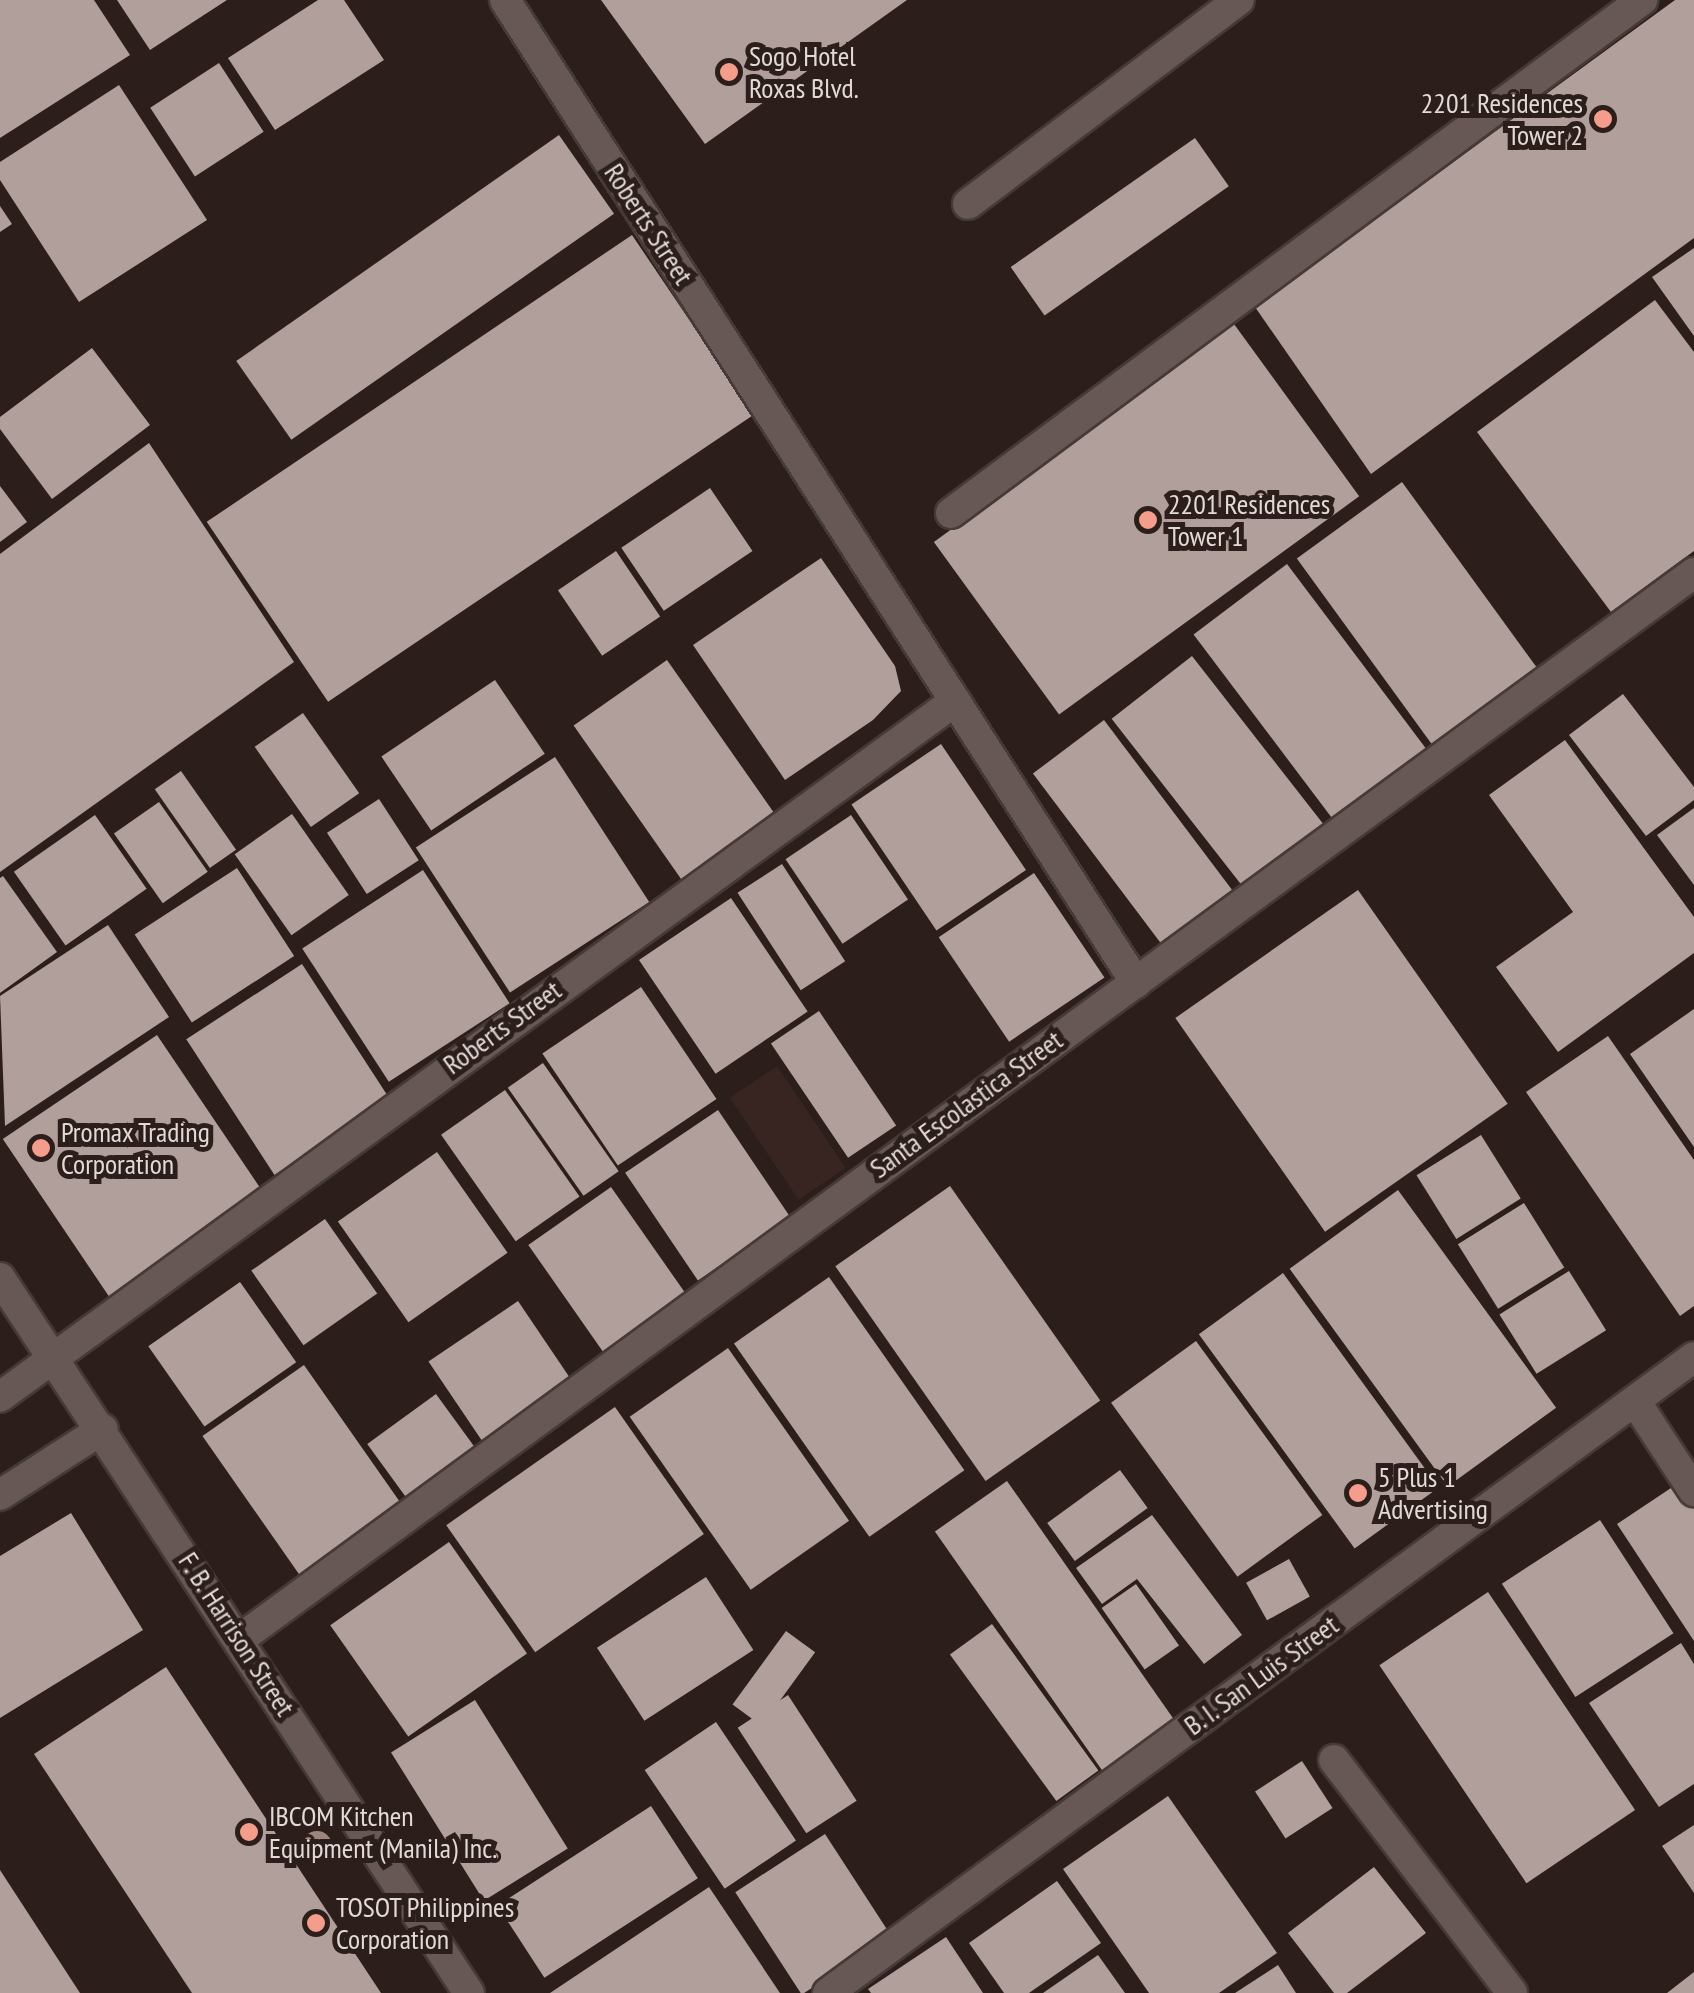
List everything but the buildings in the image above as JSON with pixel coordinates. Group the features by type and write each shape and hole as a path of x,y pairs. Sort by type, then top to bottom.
{"street":[{"name":"Roberts Street","path":"505,0 1136,982"},
{"path":"968,204 1239,0"},
{"path":"950,513 1642,0"},
{"name":"Santa Escolastica Street","path":"240,1639 1694,573"},
{"name":"Roberts Street","path":"0,1398 55,1362 520,1012 955,701"},
{"name":"F. B. Harrison Street","path":"0,1278 103,1429 469,1993"},
{"name":"B. I. San Luis Street","path":"828,1993 1694,1357"},
{"path":"1634,1401 1694,1491"},
{"path":"0,1495 103,1429"},
{"path":"1334,1760 1512,1993"}],"shaded area":[{"path":"777,1066 846,1168 799,1200 730,1098"}],"place":[{"name":"Sogo Hotel Roxas Blvd.","path":"729,72"},
{"name":"2201 Residences Tower 2","path":"1603,119"},
{"name":"2201 Residences Tower 1","path":"1148,520"},
{"name":"Promax Trading Corporation","path":"41,1148"},
{"name":"5 Plus 1 Advertising","path":"1358,1493"},
{"name":"IBCOM Kitchen Equipment (Manila) Inc.","path":"249,1832"},
{"name":"TOSOT Philippines Corporation","path":"316,1923"}]}
